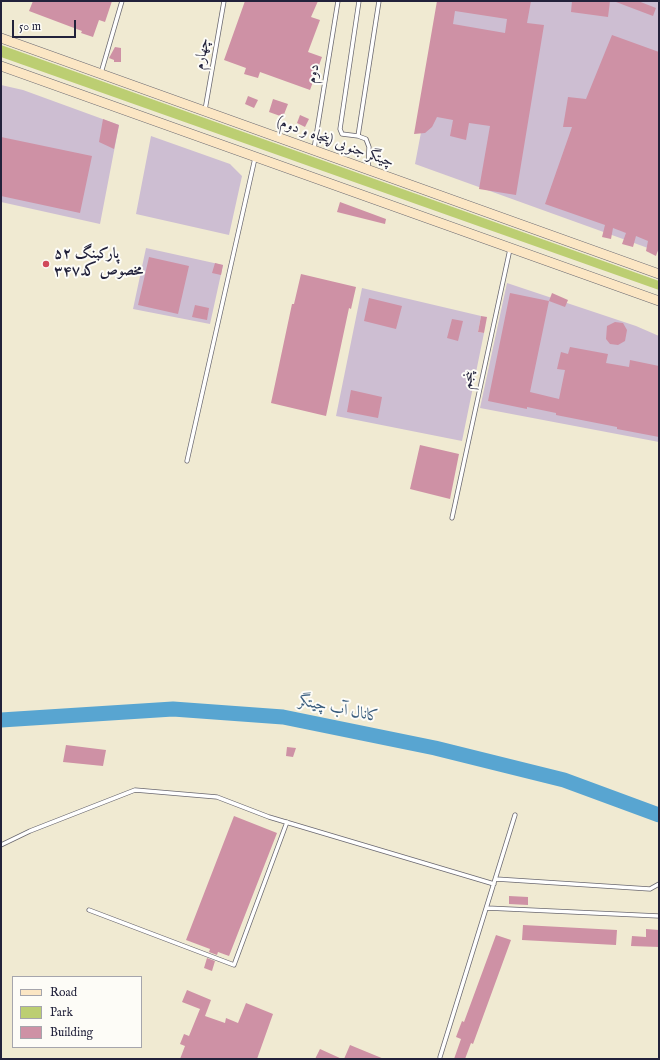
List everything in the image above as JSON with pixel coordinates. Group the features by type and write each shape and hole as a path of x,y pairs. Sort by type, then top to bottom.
{"main road":[{"name":"چیتگر جنوبی (پنجاه و دوم)","path":"1,38 659,274"},
{"path":"1,66 659,301"}],"lane":[{"path":"101,74 120,13 122,1"},
{"name":"چهارم","path":"205,112 224,1"},
{"name":"دوم","path":"314,150 338,1"},
{"path":"359,1 340,129 342,134 358,136 366,139 370,147 368,170"},
{"path":"358,136 379,1"},
{"path":"187,461 255,157"},
{"name":"پنجم","path":"452,518 510,247"},
{"path":"1,845 30,831 135,790 217,797 287,822 494,884"},
{"path":"440,1057 516,815"},
{"path":"89,910 234,966 287,822"},
{"path":"496,879 650,889 659,884"},
{"path":"487,908 659,916"}],"shaded area":[{"path":"446,1 659,1 659,252 415,164"},
{"path":"1,85 23,90 119,125 100,224 1,202"},
{"path":"151,136 230,164 242,176 229,235 136,214"},
{"path":"146,248 223,265 210,324 133,309"},
{"path":"507,283 636,326 659,336 659,442 480,408"},
{"path":"362,288 481,316 478,332 484,333 462,441 336,416"}],"green space":[{"path":"1,45 659,281 659,290 1,57"}],"building":[{"path":"33,1 112,1 105,22 99,20 93,37 81,33 82,31 29,11"},
{"path":"245,1 318,1 311,17 320,20 308,52 322,57 310,90 260,72 258,78 244,74 246,68 224,60"},
{"path":"437,1 531,1 527,23 544,25 516,195 479,189 490,126 469,123 466,140 450,136 453,120 437,117 432,127 425,133 414,134","holes":["455,11 507,19 505,33 453,24"]},
{"path":"572,1 610,1 608,17 571,12"},
{"path":"638,1 656,8 653,16 616,2"},
{"path":"612,35 659,52 659,247 656,256 646,251 648,241 636,236 633,247 622,244 626,233 613,228 611,239 602,237 605,225 545,204 572,127 563,127 568,97 586,99"},
{"path":"115,47 121,48 121,62 114,62 114,60 109,58"},
{"path":"248,96 258,100 254,108 245,104"},
{"path":"273,99 288,104 283,117 269,112"},
{"path":"300,115 309,119 305,127 297,123"},
{"path":"103,119 119,125 114,149 99,142"},
{"path":"1,137 92,156 80,213 1,196"},
{"path":"340,202 386,219 385,224 337,212"},
{"path":"149,257 189,266 178,314 138,305"},
{"path":"215,263 223,265 221,275 212,273"},
{"path":"301,274 356,287 351,309 349,308 326,416 271,403 292,304 294,304"},
{"path":"510,293 549,301 530,392 559,399 565,370 557,369 561,352 568,354 570,347 608,354 606,363 629,367 630,360 659,366 659,437 556,415 556,413 488,401"},
{"path":"552,293 568,300 565,307 549,301"},
{"path":"369,298 402,306 396,329 364,321"},
{"path":"195,305 209,308 207,320 192,317"},
{"path":"481,316 487,317 484,333 478,332"},
{"path":"452,319 463,321 458,341 447,338"},
{"path":"615,322 623,323 627,330 625,341 618,345 610,344 606,339 607,326"},
{"path":"351,390 382,397 378,418 347,412"},
{"path":"420,445 459,454 450,499 410,489"},
{"path":"66,745 106,750 103,766 63,762"},
{"path":"287,747 296,748 293,757 286,756"},
{"path":"234,816 277,833 229,956 218,952 217,955 209,952 210,949 186,940"},
{"path":"509,896 528,897 528,905 509,904"},
{"path":"523,925 617,930 616,945 522,940"},
{"path":"646,929 659,930 659,947 631,946 632,936 646,937"},
{"path":"496,935 511,940 473,1044 471,1043 465,1059 454,1059 461,1039 456,1037 462,1021 464,1022"},
{"path":"207,958 215,961 212,971 204,968"},
{"path":"187,990 211,1000 205,1016 225,1023 226,1018 238,1023 246,1003 273,1014 257,1059 180,1059 185,1046 180,1044 184,1034 189,1036 200,1009 182,1002"},
{"path":"350,1045 384,1059 344,1059"},
{"path":"320,1049 342,1059 315,1059"}],"waterway":[{"name":"کانال آب چیتگر","path":"1,720 173,709 283,717 435,748 564,780 659,815"}],"place":[{"name":"پارکینگ ۵۲ مخصوص کد۳۴۷","path":"46,264"}]}
